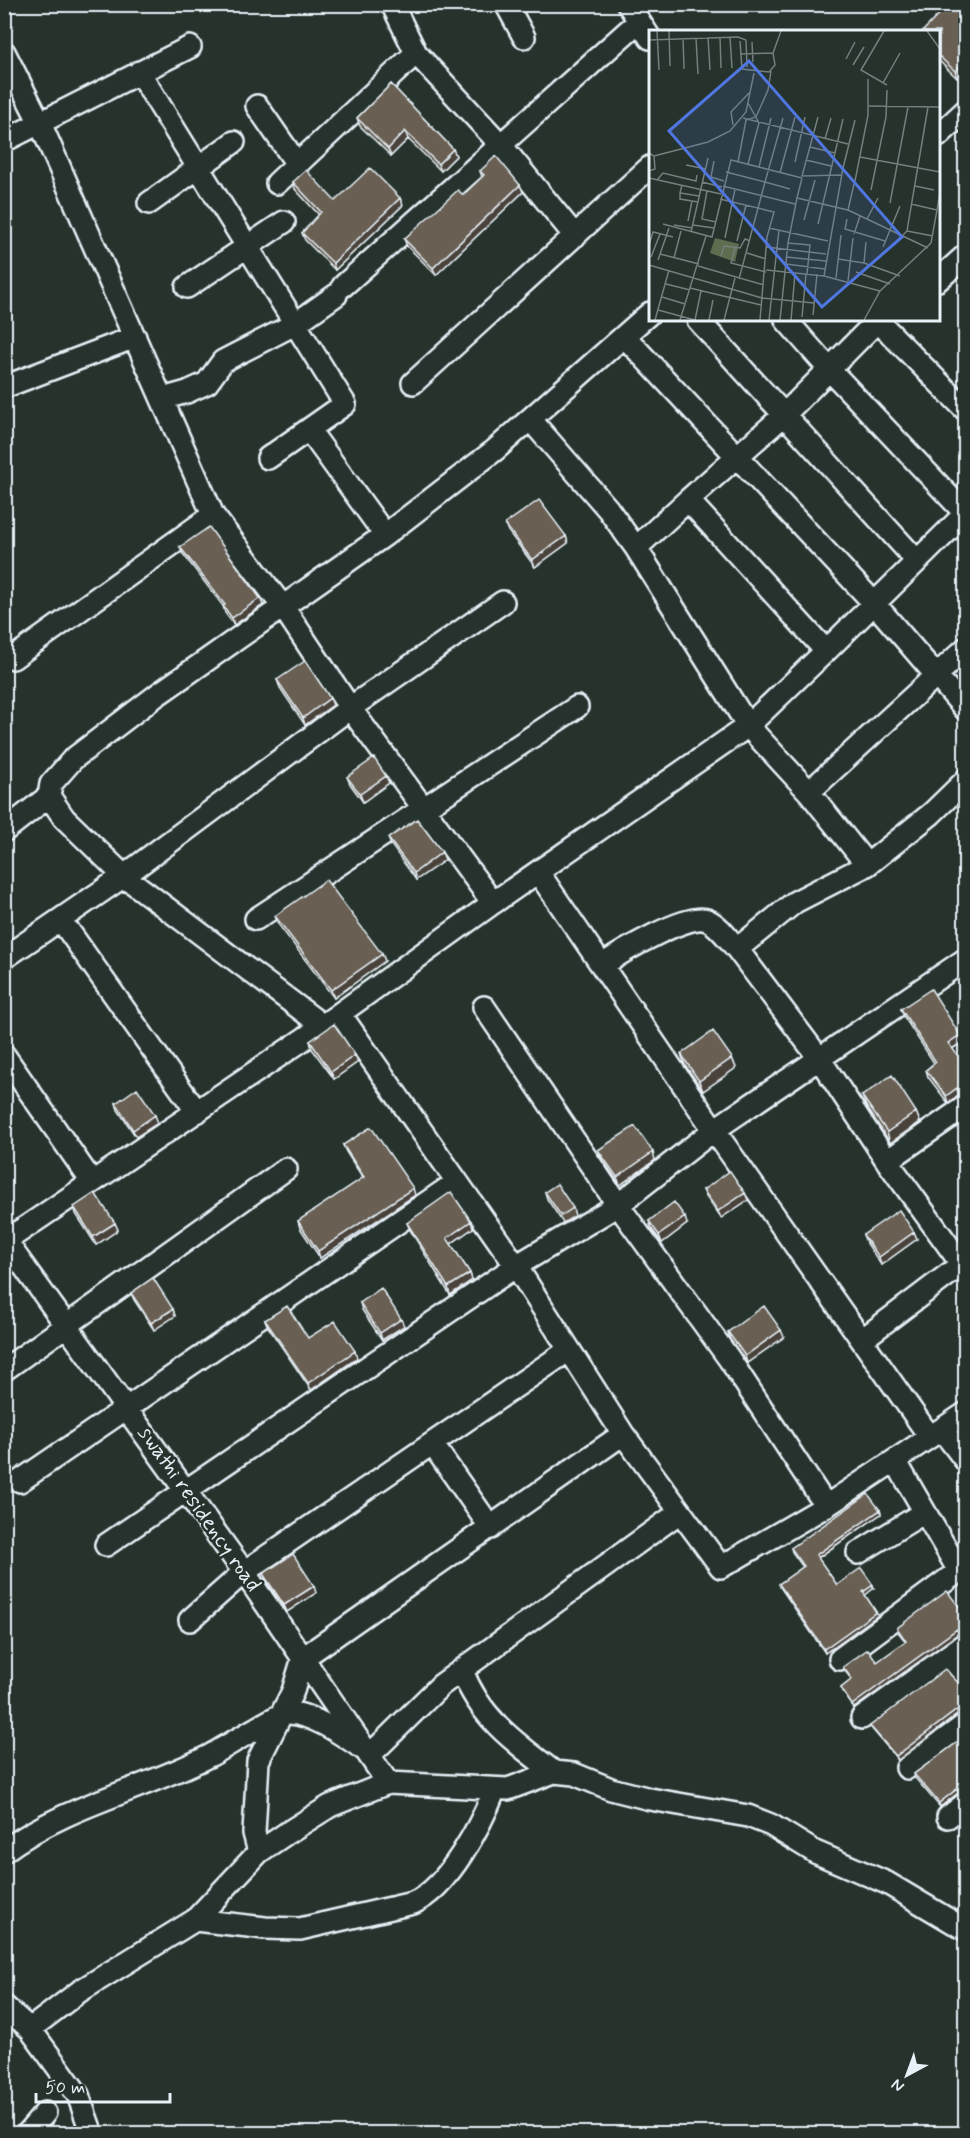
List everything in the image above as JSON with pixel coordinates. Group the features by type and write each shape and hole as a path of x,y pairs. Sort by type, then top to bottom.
{"street":[{"path":"392,4 416,52 500,144 575,236"},
{"path":"506,4 524,37"},
{"path":"162,399 187,392 207,382 224,361 295,324 340,291 500,144 633,13 649,35"},
{"path":"4,141 190,47"},
{"path":"4,52 40,123 213,514 283,607 350,708 493,903"},
{"path":"277,183 416,52"},
{"path":"139,72 197,169 345,404 268,458"},
{"path":"257,106 297,164"},
{"path":"940,135 966,110"},
{"path":"149,203 234,142"},
{"path":"413,383 649,169"},
{"path":"187,287 284,222"},
{"path":"940,279 966,255"},
{"path":"4,831 49,796 51,784 73,759 157,695 385,535 530,419 649,315"},
{"path":"699,321 917,561"},
{"path":"5,1240 332,1020 493,903 748,726 965,513 787,321"},
{"path":"636,548 884,322 962,399"},
{"path":"625,337 874,603 966,710"},
{"path":"4,387 135,338"},
{"path":"530,419 608,509 636,548 748,726 809,792 867,865"},
{"path":"309,430 385,535"},
{"path":"688,500 826,651"},
{"path":"13,658 213,514"},
{"path":"4,958 124,876 350,708 503,602"},
{"path":"809,792 966,648"},
{"path":"256,919 577,707"},
{"path":"737,949 795,902 867,865 931,814 966,780"},
{"path":"49,796 64,818 124,876 332,1020 457,1182 516,1266 624,1434 721,1567 826,1506 896,1462 966,1413"},
{"path":"538,872 714,1130 863,1339 936,1434 966,1461"},
{"path":"603,965 631,945 697,918 709,920 737,949 819,1058 887,1161 964,1265 863,1339"},
{"path":"61,920 197,1112"},
{"path":"106,1545 516,1266 618,1205 714,1130 966,959"},
{"path":"484,1006 618,1205 730,1360 826,1506"},
{"path":"4,1055 92,1182"},
{"path":"887,1161 966,1106"},
{"path":"4,1370 286,1169"},
{"path":"20,1481 457,1182"},
{"name":"swathi residency road","path":"5,1240 65,1327 126,1407 244,1572 388,1783"},
{"path":"190,1620 244,1572 570,1350"},
{"path":"259,1852 254,1833 258,1761 293,1691 303,1658 624,1434"},
{"path":"433,1445 491,1528"},
{"path":"840,1659 962,1574 923,1513 896,1462"},
{"path":"4,1851 66,1815 192,1765 258,1729 282,1713 297,1713 311,1719 370,1754 441,1685 680,1512"},
{"path":"858,1553 923,1513"},
{"path":"862,1718 957,1649 966,1677"},
{"path":"462,1670 469,1689 496,1726 554,1772"},
{"path":"908,1768 966,1724"},
{"path":"30,2028 80,1991 195,1920 259,1852 330,1806 388,1783 459,1785 495,1789 525,1784 554,1772 574,1774 611,1789 650,1799 748,1816 771,1825 815,1852 887,1883 966,1930"},
{"path":"195,1920 265,1928 300,1929 413,1903 434,1891 474,1837 495,1789"},
{"path":"948,1817 966,1803"},
{"path":"4,2006 30,2028 78,2095 92,2133"},
{"path":"27,2133 45,2112"}],"building":[{"path":"949,4 966,4 966,60 955,71 940,57 940,30 924,30"},
{"path":"391,84 453,149 438,164 405,131 388,149 357,118"},
{"path":"496,156 520,185 433,268 404,239 458,190 463,195 484,175 480,171"},
{"path":"370,168 400,198 333,263 302,233 321,212 293,182 306,170 335,201"},
{"path":"539,500 566,536 532,560 505,524"},
{"path":"209,527 260,598 232,618 223,606 225,605 180,547"},
{"path":"305,661 330,698 303,718 277,680"},
{"path":"374,758 386,776 360,794 347,777"},
{"path":"417,819 442,852 414,873 388,838"},
{"path":"326,880 382,954 331,990 275,916"},
{"path":"931,989 960,1035 948,1043 966,1066 966,1088 957,1088 946,1096 926,1070 936,1062 901,1009"},
{"path":"334,1024 355,1055 331,1072 310,1041"},
{"path":"713,1031 732,1058 699,1081 681,1054"},
{"path":"892,1075 916,1112 887,1132 862,1096"},
{"path":"137,1088 155,1115 133,1130 116,1103"},
{"path":"635,1126 653,1152 617,1177 598,1150"},
{"path":"371,1127 413,1188 318,1251 298,1221 364,1177 343,1145"},
{"path":"730,1171 745,1193 718,1211 703,1190"},
{"path":"557,1184 573,1208 561,1216 545,1192"},
{"path":"451,1192 471,1221 447,1238 470,1273 448,1287 407,1223"},
{"path":"95,1193 115,1223 93,1237 74,1207"},
{"path":"674,1202 685,1217 659,1235 649,1221"},
{"path":"899,1210 914,1232 879,1257 863,1235"},
{"path":"153,1278 173,1309 151,1323 131,1293"},
{"path":"381,1288 401,1319 380,1333 360,1303"},
{"path":"287,1306 308,1338 335,1321 355,1351 308,1383 265,1320"},
{"path":"764,1306 781,1330 745,1356 728,1332"},
{"path":"868,1494 880,1510 816,1555 837,1585 861,1568 873,1585 863,1592 876,1612 824,1649 779,1584 804,1566 791,1548"},
{"path":"293,1554 314,1586 284,1605 263,1574"},
{"path":"947,1591 960,1608 966,1604 966,1628 957,1629 852,1705 841,1688 852,1679 843,1667 868,1649 877,1662 906,1641 897,1628"},
{"path":"945,1669 966,1691 966,1708 957,1710 896,1756 870,1726"},
{"path":"966,1736 966,1786 957,1789 939,1803 914,1774"}]}
